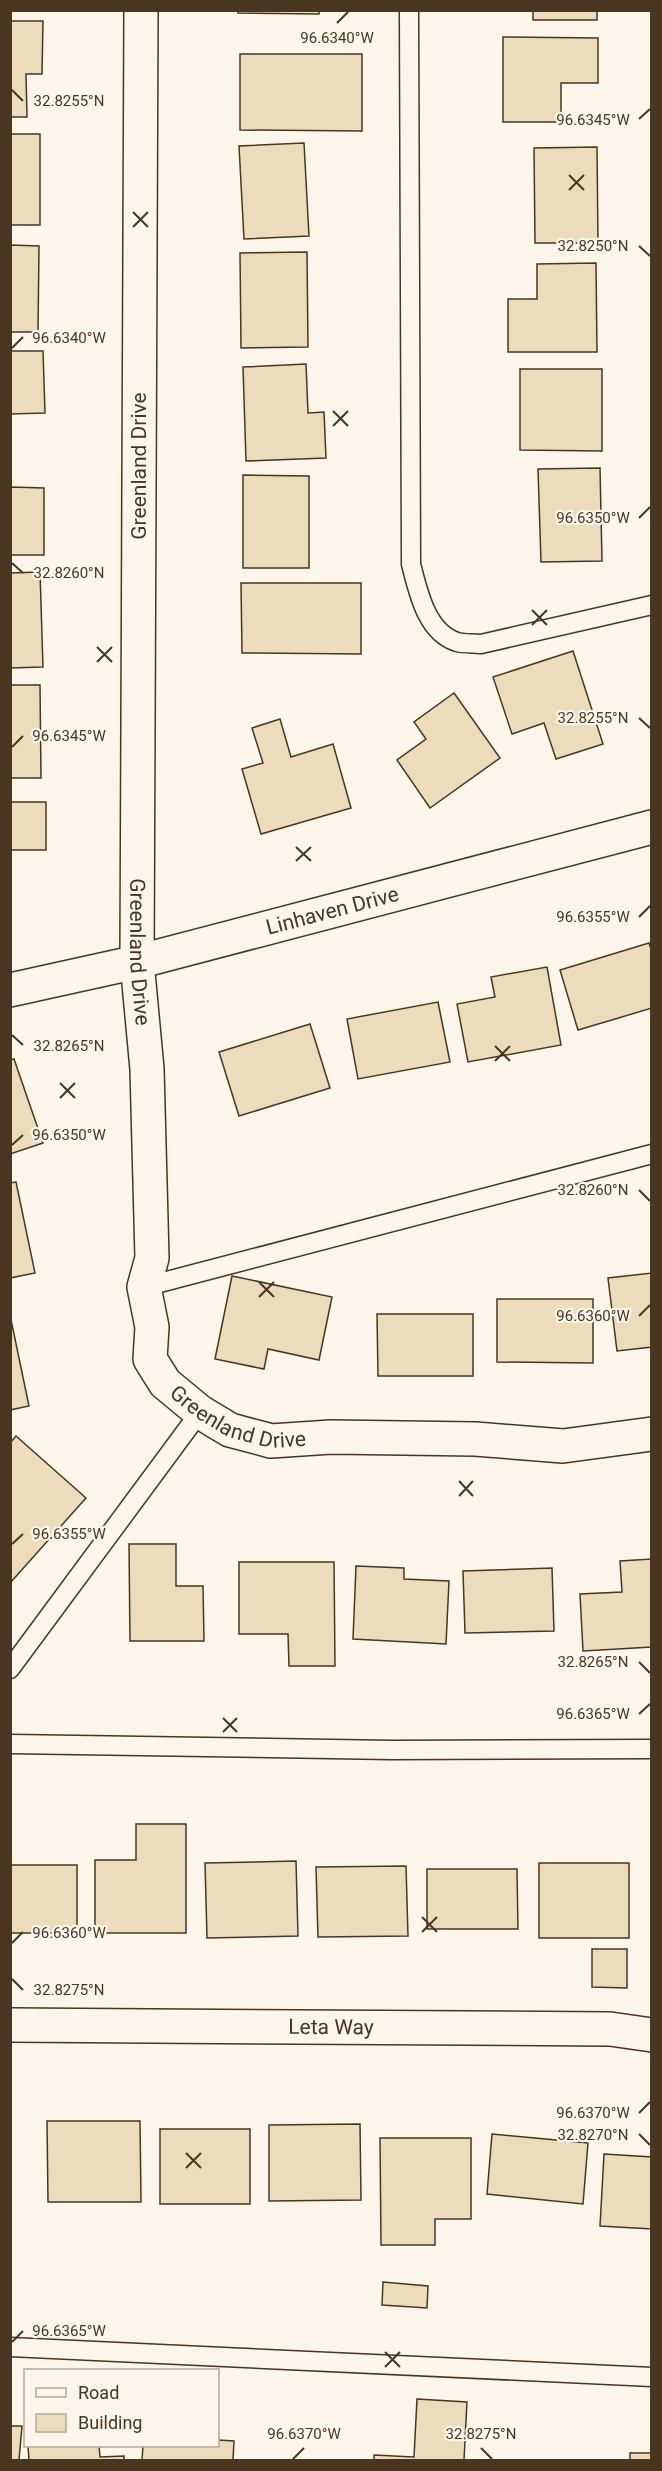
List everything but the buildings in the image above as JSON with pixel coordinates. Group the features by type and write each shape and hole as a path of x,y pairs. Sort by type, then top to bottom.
{"street":[{"name":"Greenland Drive","path":"141,10 137,962 147,1069 152,1258 144,1287 152,1327 150,1359 165,1383 200,1412 230,1430 271,1441 331,1437 475,1439 563,1446 651,1434"},
{"name":"Linhaven Drive","path":"10,990 137,962 651,827"},
{"name":"Leta Way","path":"10,2025 610,2029 651,2035"}],"lane":[{"path":"410,10 411,564 421,602 435,626 457,642 481,644 651,605"},
{"path":"144,1287 651,1154"},
{"path":"10,1669 200,1412"},
{"path":"10,1744 392,1750 651,1749"},
{"path":"10,2347 651,2377"}]}
